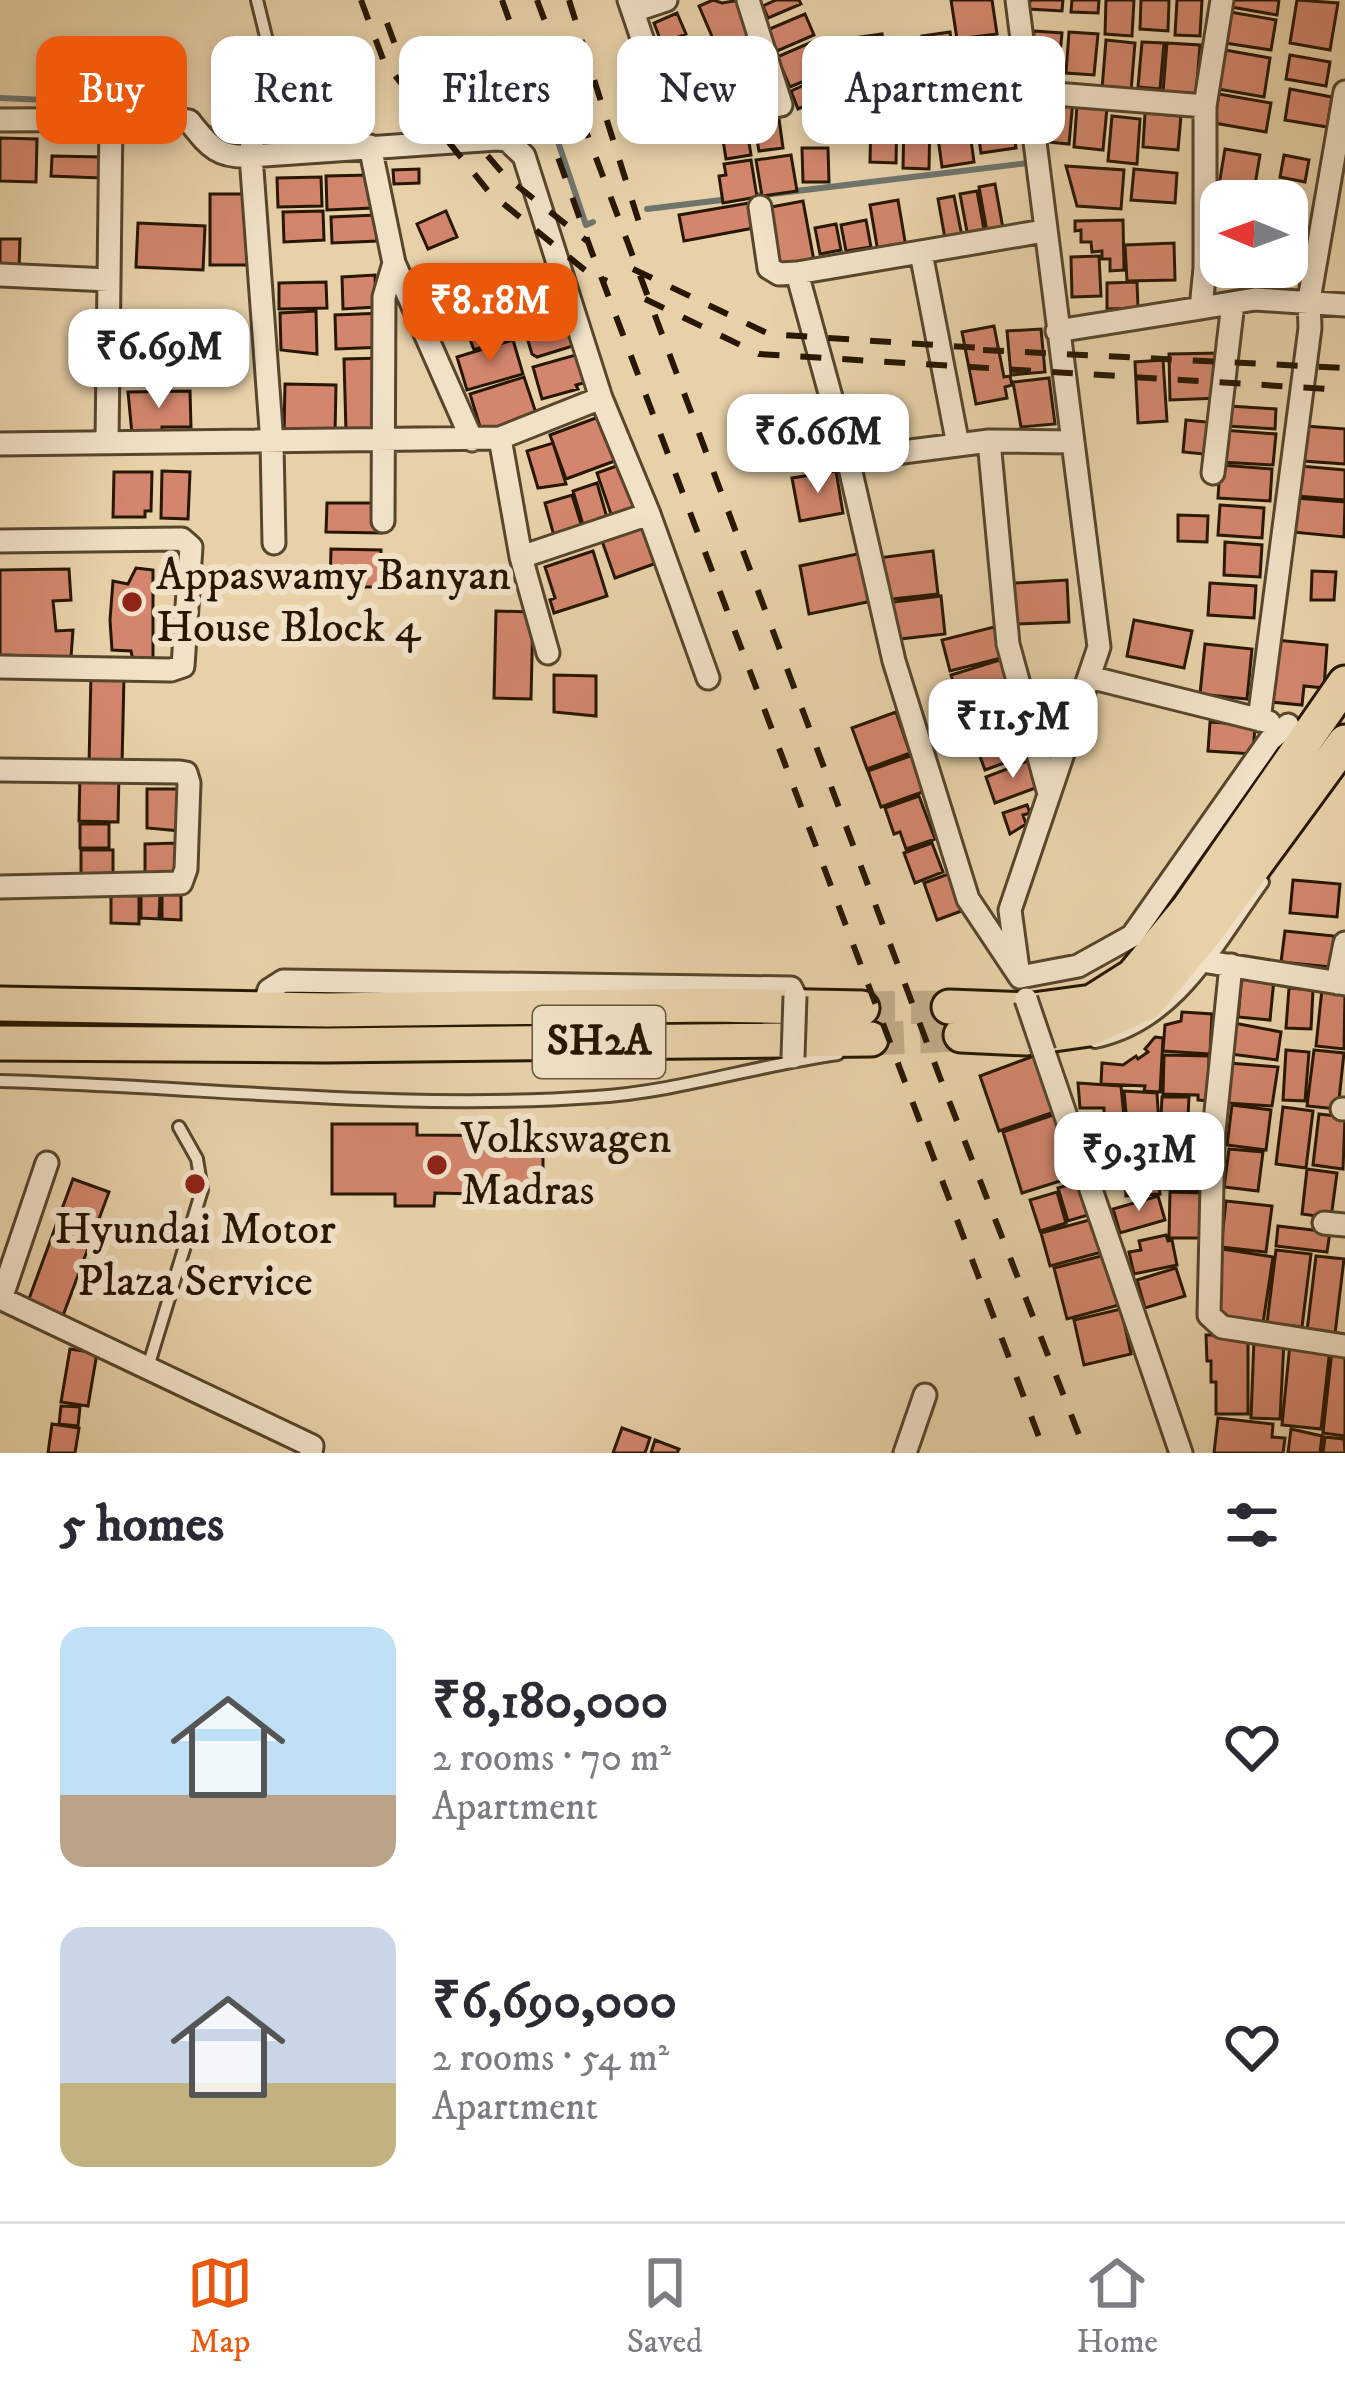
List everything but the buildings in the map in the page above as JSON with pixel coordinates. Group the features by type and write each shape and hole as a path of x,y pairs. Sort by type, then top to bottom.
{"main road":[{"path":"958,1030 1033,1010 1092,1002 1133,976 1189,908 1303,723 1345,683"},
{"path":"958,1030 1026,1038 1089,1029 1147,1004 1206,932 1345,742"},
{"name":"SH2A","path":"0,1004 258,1008 861,1033"},
{"path":"251,1044 258,1008"},
{"name":"SH2A","path":"0,1043 251,1044 861,1033"}],"street":[{"path":"666,0 631,5 668,116 681,121 781,105 748,0"},
{"path":"1017,0 1022,36"},
{"path":"1201,308 1205,106 1222,0"},
{"path":"1259,720 1310,328 1309,300 1345,92"},
{"path":"1065,95 1205,106"},
{"path":"0,120 36,119"},
{"path":"187,121 213,152 233,157 497,139 515,146 524,156 601,398 650,514 708,678"},
{"path":"107,442 111,144"},
{"path":"252,144 272,442 274,543"},
{"path":"1023,988 1010,910 1100,647 1035,144"},
{"path":"370,146 394,263 472,440"},
{"path":"760,207 769,268 779,274 1044,231"},
{"path":"921,253 958,445"},
{"path":"383,521 384,297 394,263"},
{"path":"797,273 848,459 893,661 968,899 1023,988 1053,1050 1082,1159 1181,1453"},
{"path":"0,275 109,280"},
{"path":"1058,331 1256,298 1345,305"},
{"path":"1213,473 1233,302"},
{"path":"0,444 500,438 601,398"},
{"path":"500,438 521,556 548,653"},
{"path":"848,459 989,441 1071,442"},
{"path":"989,441 1008,644 1049,795"},
{"path":"521,556 650,514"},
{"path":"0,542 182,539 191,547 182,665 171,670 0,667"},
{"path":"1089,677 1259,720 1303,723"},
{"path":"1023,988 1078,966 1132,936 1270,740 1303,723"},
{"path":"0,770 186,773 190,783 186,869 181,883 0,887"},
{"path":"1345,943 1341,983 1219,963 1208,1302 1213,1322 1222,1327 1345,1346"},
{"path":"258,1008 269,990 283,981 790,988 795,996 792,1059"},
{"path":"1082,1159 1214,1141"},
{"path":"47,1163 0,1298 312,1446 311,1453"},
{"path":"905,1453 925,1394"}],"lane":[{"path":"257,0 266,36"},
{"path":"1079,1045 1114,1037 1168,1009 1219,963 1274,866"},
{"path":"958,1030 1053,1050"},
{"path":"0,1081 342,1096 578,1098 747,1074 861,1033"},
{"path":"148,1367 202,1190 197,1159 179,1127"}],"waterway":[{"path":"0,98 36,100"},
{"path":"203,126 211,128"},
{"path":"559,144 586,225 593,222"},
{"path":"647,209 1028,163"}],"tunnel":[{"path":"862,1008 949,1007"},
{"path":"871,1039 961,1035"}],"railway":[{"path":"361,0 384,62 489,192 586,271 607,281"},
{"path":"502,0 591,250 1045,1453"},
{"path":"537,0 939,1075 1086,1453"},
{"path":"569,0 643,235"},
{"path":"387,23 397,50 505,176 587,241"},
{"path":"633,269 769,334 996,349"},
{"path":"645,299 759,354 1345,390"},
{"path":"983,350 1345,368"}],"place":[{"name":"Appaswamy Banyan House Block 4","path":"132,602"},
{"name":"Volkswagen Madras","path":"437,1165"},
{"name":"Hyundai Motor Plaza Service","path":"195,1184"}]}
